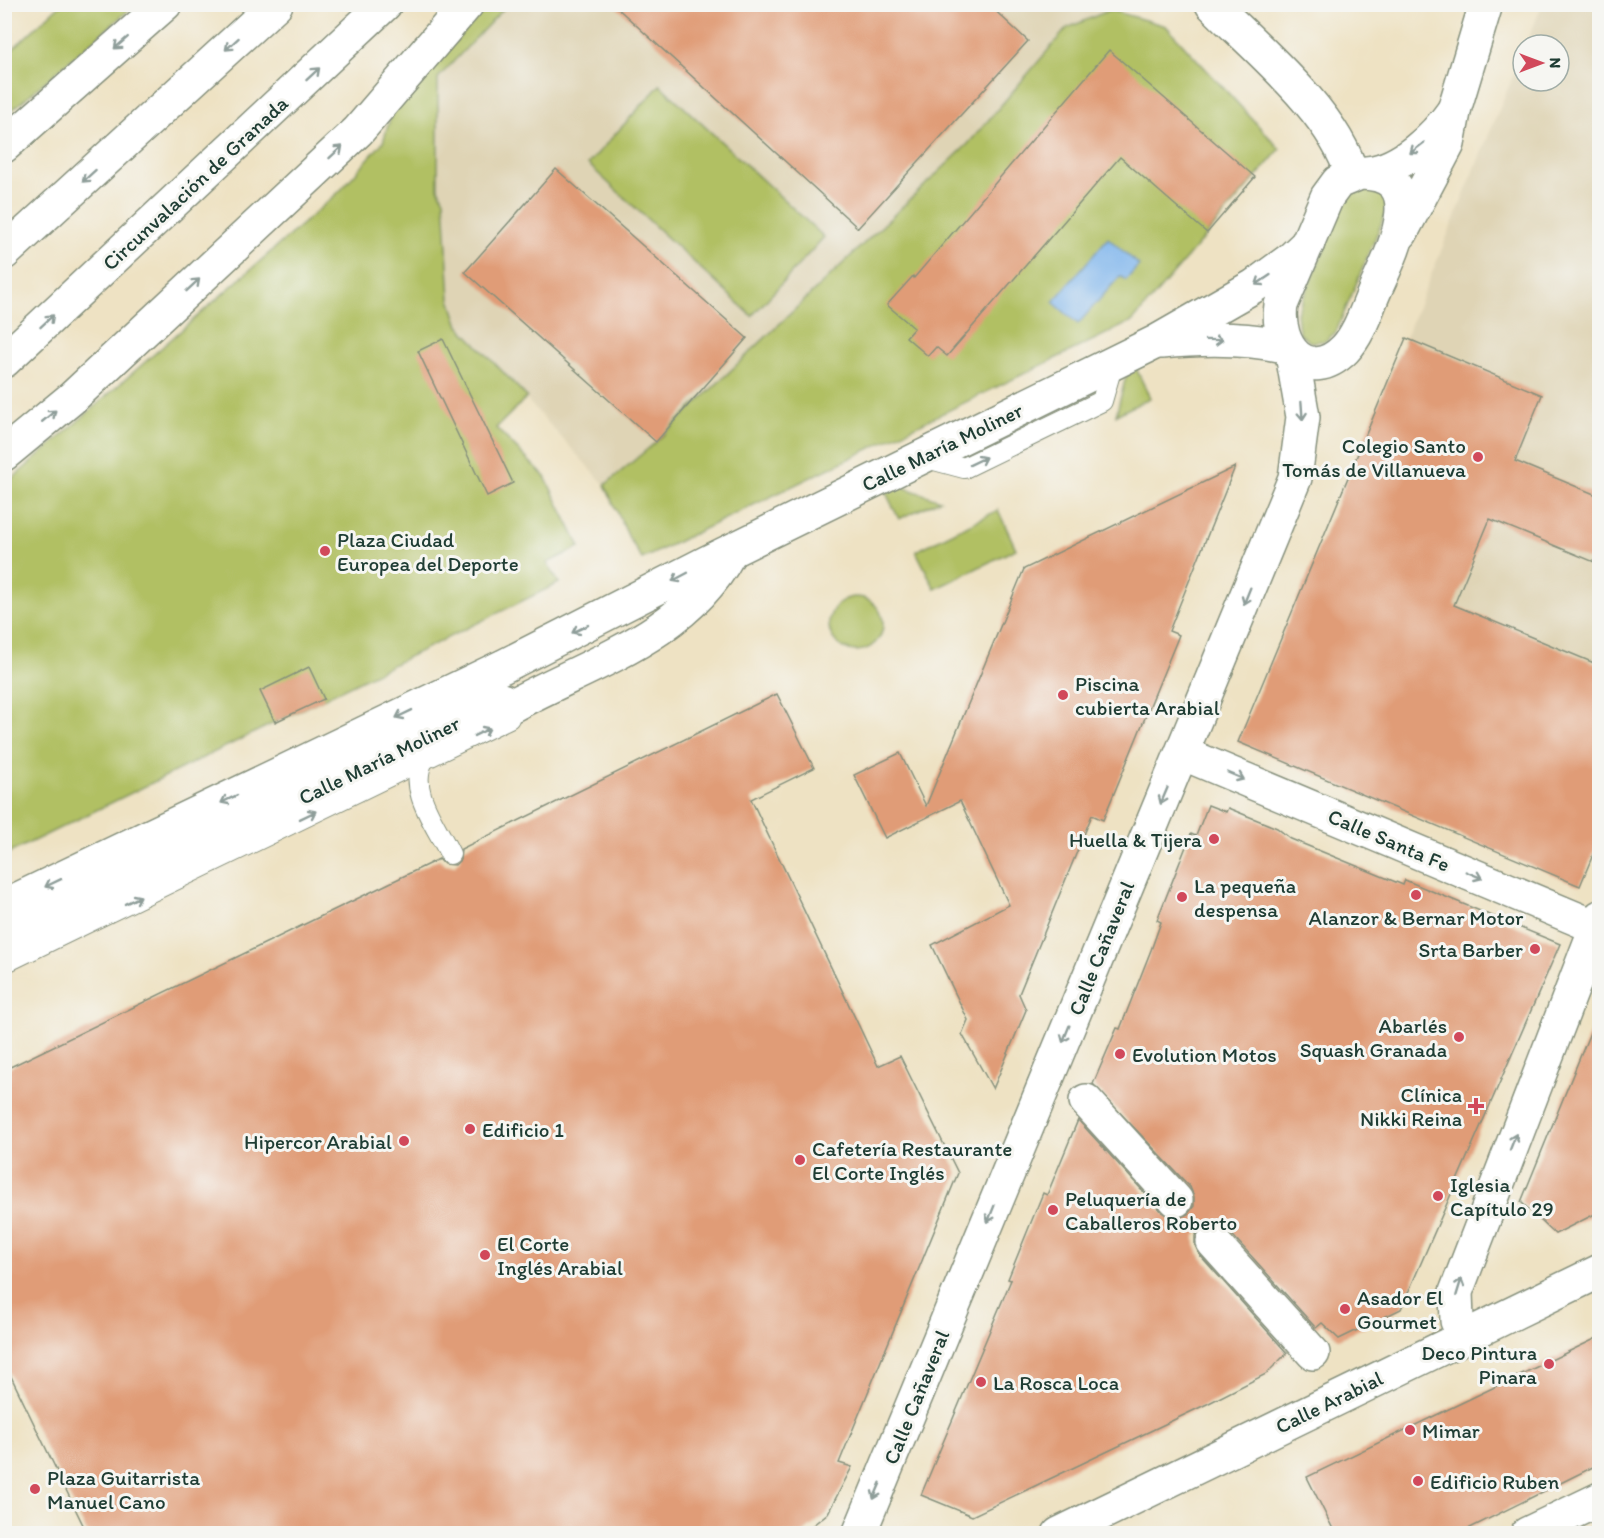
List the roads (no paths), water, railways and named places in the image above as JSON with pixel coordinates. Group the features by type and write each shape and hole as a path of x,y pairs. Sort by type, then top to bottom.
{"main road":[{"path":"4,146 165,4"},
{"path":"4,253 276,4"},
{"name":"Circunvalación de Granada","path":"4,361 385,4"},
{"path":"4,454 72,398 358,131 467,4"},
{"path":"1212,4 1329,126 1360,174 1385,178 1397,191 1403,211 1398,238"},
{"path":"1398,238 1444,153 1455,107 1486,4"},
{"path":"1360,174 1386,169 1401,160 1428,139 1455,107"},
{"name":"Calle Cañaveral","path":"859,1533 1295,478 1303,417 1290,351 1281,331 1281,306 1332,189 1360,174"},
{"name":"Calle María Moliner","path":"1156,342 1221,340 1272,343 1290,351 1305,362 1322,362 1344,349 1359,327 1398,238"},
{"name":"Calle María Moliner","path":"4,906 632,603 706,563 729,554 1156,342 1254,286 1291,259 1308,243"},
{"name":"Calle María Moliner","path":"4,941 502,700 513,705 648,637 696,599 717,574 729,554"},
{"name":"Calle Santa Fe","path":"1182,753 1598,922"},
{"path":"1464,1336 1457,1321 1456,1292 1598,922"},
{"path":"1086,1101 1176,1200"},
{"path":"1213,1242 1313,1353"},
{"name":"Calle Arabial","path":"1059,1533 1599,1271"},
{"path":"1527,1533 1599,1499"}],"lane":[{"path":"632,603 648,637"},
{"path":"4,963 509,718 513,705"},
{"path":"424,759 418,773 418,788 450,854"},
{"path":"391,775 406,779 418,788"}],"water":[{"path":"1108,238 1139,265 1126,280 1120,276 1078,324 1053,302"}],"place":[{"name":"Colegio Santo Tomás de Villanueva","path":"1478,457"},
{"name":"Plaza Ciudad Europea del Deporte","path":"325,551"},
{"name":"Piscina cubierta Arabial","path":"1063,695"},
{"name":"Huella & Tijera","path":"1214,839"},
{"name":"Alanzor & Bernar Motor","path":"1416,895"},
{"name":"La pequeña despensa","path":"1182,897"},
{"name":"Srta Barber","path":"1535,949"},
{"name":"Abarlés Squash Granada","path":"1459,1037"},
{"name":"Evolution Motos","path":"1120,1054"},
{"name":"Clínica Nikki Reina","path":"1476,1106"},
{"name":"Edificio 1","path":"470,1129"},
{"name":"Hipercor Arabial","path":"404,1141"},
{"name":"Cafetería Restaurante El Corte Inglés","path":"800,1160"},
{"name":"Iglesia Capítulo 29","path":"1438,1196"},
{"name":"Peluquería de Caballeros Roberto","path":"1053,1210"},
{"name":"El Corte Inglés Arabial","path":"485,1255"},
{"name":"Asador El Gourmet","path":"1345,1309"},
{"name":"Deco Pintura Pinara","path":"1549,1364"},
{"name":"La Rosca Loca","path":"981,1382"},
{"name":"Mimar","path":"1410,1430"},
{"name":"Edificio Ruben","path":"1418,1481"},
{"name":"Plaza Guitarrista Manuel Cano","path":"35,1489"}]}
